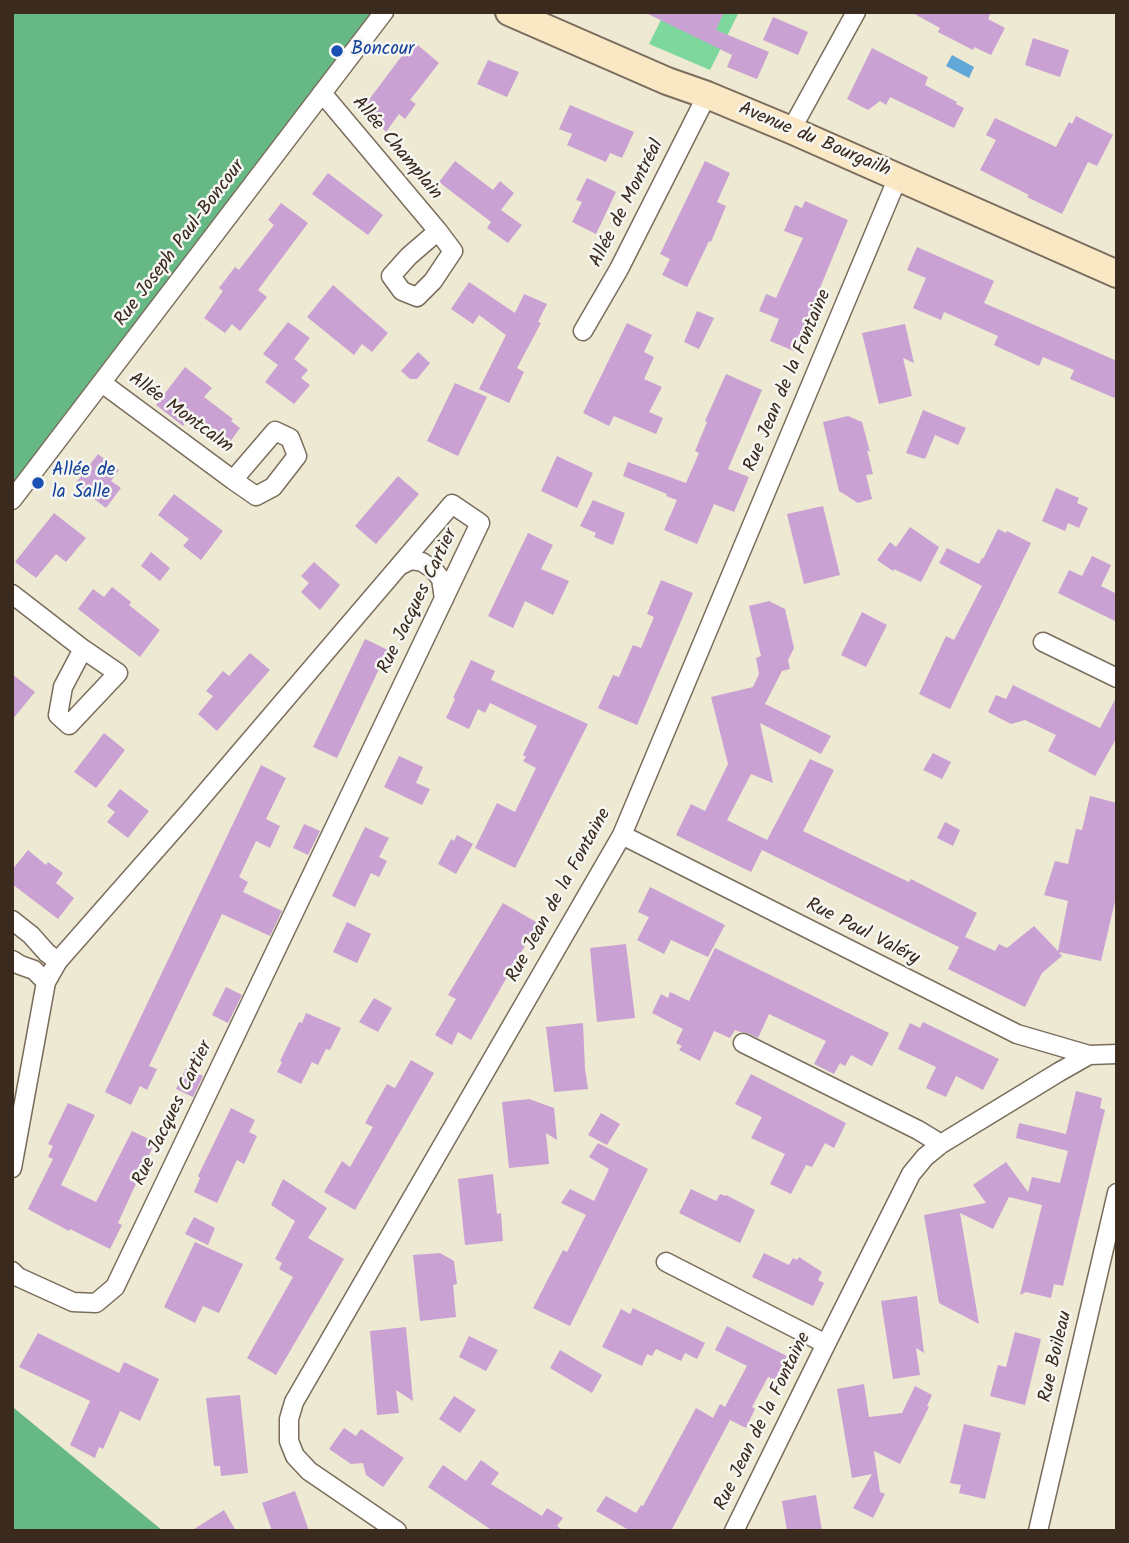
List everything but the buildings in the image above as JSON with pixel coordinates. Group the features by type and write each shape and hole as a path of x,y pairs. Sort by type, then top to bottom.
{"main road":[{"name":"Avenue du Bourgailh","path":"509,12 667,81 791,130 1117,274"}],"street":[{"name":"Rue Joseph Paul-Boncour","path":"12,500 384,12"},
{"path":"791,130 856,12"},
{"name":"Allée Champlain","path":"322,93 438,231"},
{"name":"Allée de Montréal","path":"583,331 619,269 707,95"},
{"name":"Rue Jean de la Fontaine","path":"397,1531 309,1471 295,1456 289,1441 289,1419 294,1402 622,835 898,177"},
{"name":"Allée Montcalm","path":"102,383 233,480"},
{"name":"Rue Jacques Cartier","path":"12,1168 46,982 58,961 452,504 480,523 115,1287 96,1303 74,1302 12,1271"},
{"path":"399,566 411,560 422,562 433,569 441,579 444,599"},
{"path":"12,594 83,649"},
{"path":"1043,642 1117,678"},
{"name":"Rue Paul Valéry","path":"622,835 1017,1034 1089,1055"},
{"path":"12,920 58,961"},
{"path":"12,960 34,970 46,982"},
{"path":"743,1043 941,1144"},
{"name":"Rue Jean de la Fontaine","path":"734,1531 911,1174 925,1157 941,1144 1059,1072 1089,1055 1117,1054"},
{"name":"Rue Boileau","path":"1038,1531 1117,1193"},
{"path":"666,1262 825,1344"}],"green space":[{"path":"12,12 384,12 12,500"},
{"path":"665,12 739,12 710,70 649,44"},
{"path":"14,1408 163,1531 12,1531"}],"water":[{"path":"952,55 974,67 969,78 946,66"}],"place":[{"name":"Boncour","path":"337,51"},
{"name":"Allée de la Salle","path":"38,483"}]}
